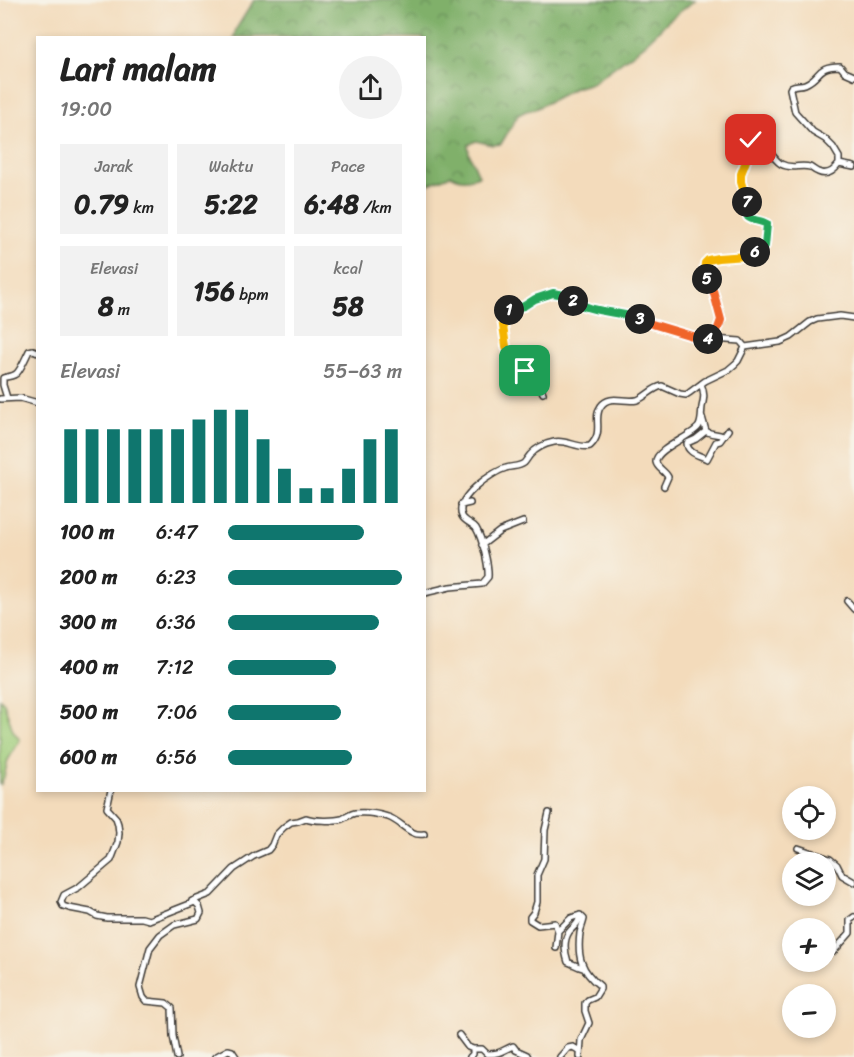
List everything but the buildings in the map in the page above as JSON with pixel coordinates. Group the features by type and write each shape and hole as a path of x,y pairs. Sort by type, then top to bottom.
{"street":[{"path":"714,338 721,320 713,290 704,273 706,261 747,256 765,246 767,224 747,215 747,201 741,182 741,174 746,161 746,145 753,140 760,141 769,149 772,156 792,168 808,167 819,173 831,171 839,164 839,157 825,139 813,132 795,112 790,89 792,85 806,83 824,68 840,66 845,72 854,76"},
{"path":"839,164 854,167"},
{"path":"543,393 536,378 520,366 507,350 502,319 509,310 527,305 542,296 553,293 564,295 588,308 628,315 692,336 740,341 745,347"},
{"path":"745,347 780,342 792,337 817,319 840,316 854,318"},
{"path":"426,593 450,587 482,584 486,581 489,573 482,545 475,527 462,516 461,505 470,492 480,484 503,469 523,463 532,452 544,445 560,441 584,447 590,446 598,434 600,408 607,401 639,399 662,386 680,394 686,394 728,370 735,364 745,347"},
{"path":"7,398 3,378 18,372 29,351 36,351"},
{"path":"664,486 668,477 658,467 657,456 698,427 702,417 704,398 701,384"},
{"path":"0,399 20,398 36,402"},
{"path":"702,417 709,434 723,436"},
{"path":"706,431 686,445 690,451 707,459 716,442 720,441 728,430"},
{"path":"461,505 470,503"},
{"path":"482,545 500,531 523,522"},
{"path":"847,601 854,609"},
{"path":"111,792 107,808 116,818 119,833 111,860 60,900 61,904 69,908 107,918 148,920 185,907 193,900 210,894 234,869 268,850 276,835 284,827 291,822 306,818 332,820 342,819 355,813 375,814 396,821 413,833 424,834"},
{"path":"549,813 545,830 544,859 537,875 537,902 530,920 535,924 555,923 558,931 556,948"},
{"path":"798,848 830,859 837,865 842,875 854,882"},
{"path":"177,1057 173,1036 172,1008 166,1003 146,1001 140,985 149,949 160,935 180,922 195,920 200,916 200,906 192,903"},
{"path":"558,931 571,918 580,915"},
{"path":"580,915 584,921 580,931 580,954 583,968 600,988 595,997 585,1003 589,1023 581,1040 580,1054"},
{"path":"580,915 579,921 565,941 568,962 578,968 583,968"},
{"path":"836,949 850,933 850,920 854,917"},
{"path":"459,1035 468,1047 482,1049 485,1053 499,1054 513,1046 528,1057"},
{"path":"560,1057 568,1048 573,1047 580,1054"},
{"path":"470,1057 473,1049"},
{"path":"215,1057 228,1050 232,1051 236,1057"}],"green space":[{"path":"254,0 695,0 667,22 642,47 592,83 575,88 535,109 518,115 501,144 493,145 476,141 468,145 479,176 465,179 451,175 429,184 426,184 426,36 234,36 236,29"},
{"path":"0,699 4,703 13,731 20,740 8,760 0,786"}],"route":[{"path":"525,371 507,350 503,315 516,307 527,305 535,299 553,293 564,295 588,308 628,315 692,336 714,339 721,320 711,284 705,277 706,261 747,256 765,246 767,224 748,217 746,195 742,186 741,174 746,161 745,148 751,140"}]}
